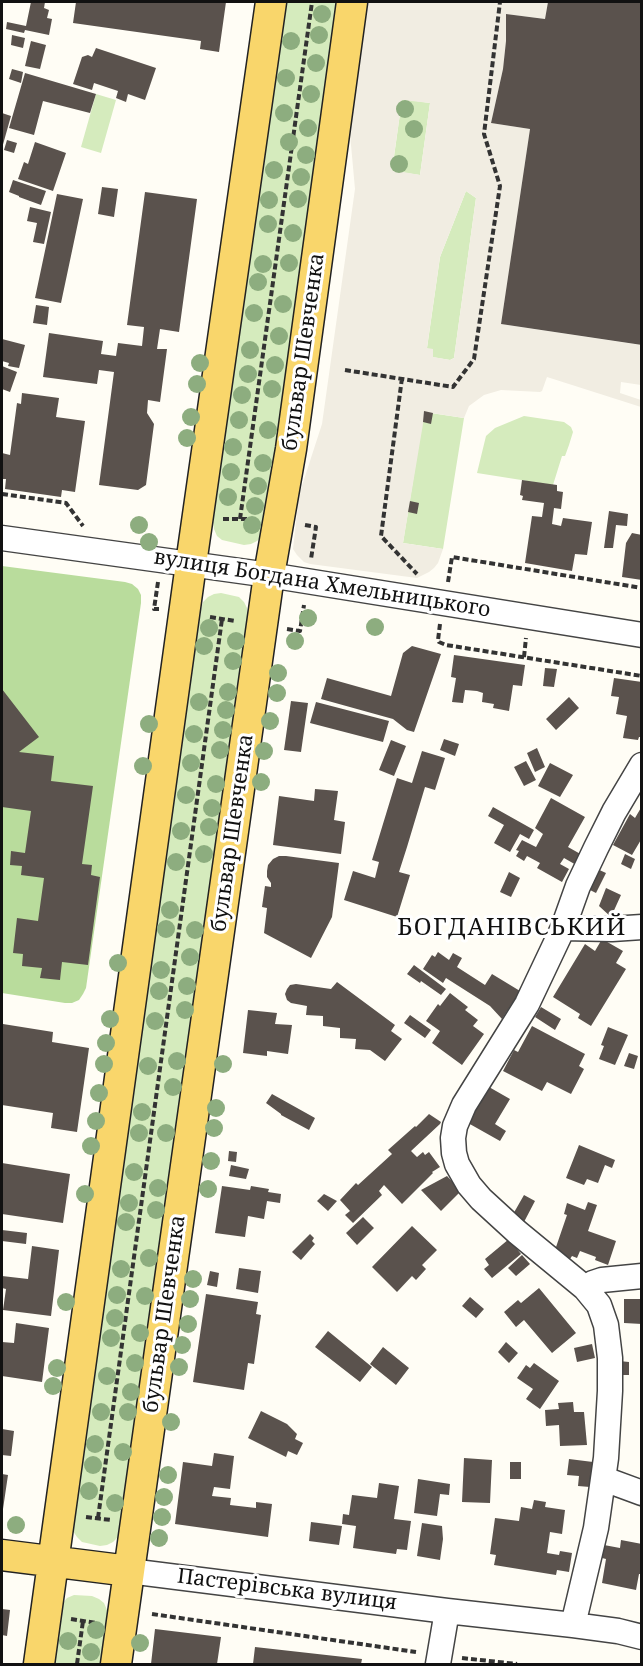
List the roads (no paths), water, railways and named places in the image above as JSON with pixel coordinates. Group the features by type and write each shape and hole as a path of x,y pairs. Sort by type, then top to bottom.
{"main road":[{"path":"39,1665 271,2"},
{"name":"бульвар Шевченка","path":"116,1665 269,575 291,449 352,2"},
{"name":"Пастерівська вулиця","path":"2,1555 129,1571"}],"street":[{"name":"вулиця Богдана Хмельницького","path":"2,538 269,575 642,635"},
{"path":"573,1625 592,1548 604,1479 610,1420 610,1358 606,1325 599,1305 585,1288 481,1199 461,1174 454,1153 453,1138 455,1126 464,1105 527,1004 563,928 578,886 604,831 642,765"},
{"path":"563,928 642,927"},
{"path":"585,1288 602,1280 642,1276"},
{"path":"604,1479 642,1493"},
{"name":"Пастерівська вулиця","path":"129,1571 573,1625 642,1637"},
{"path":"439,1660 447,1611"}],"district":[{"name":"БОГДАНІВСЬКИЙ","path":"512,928"}]}
